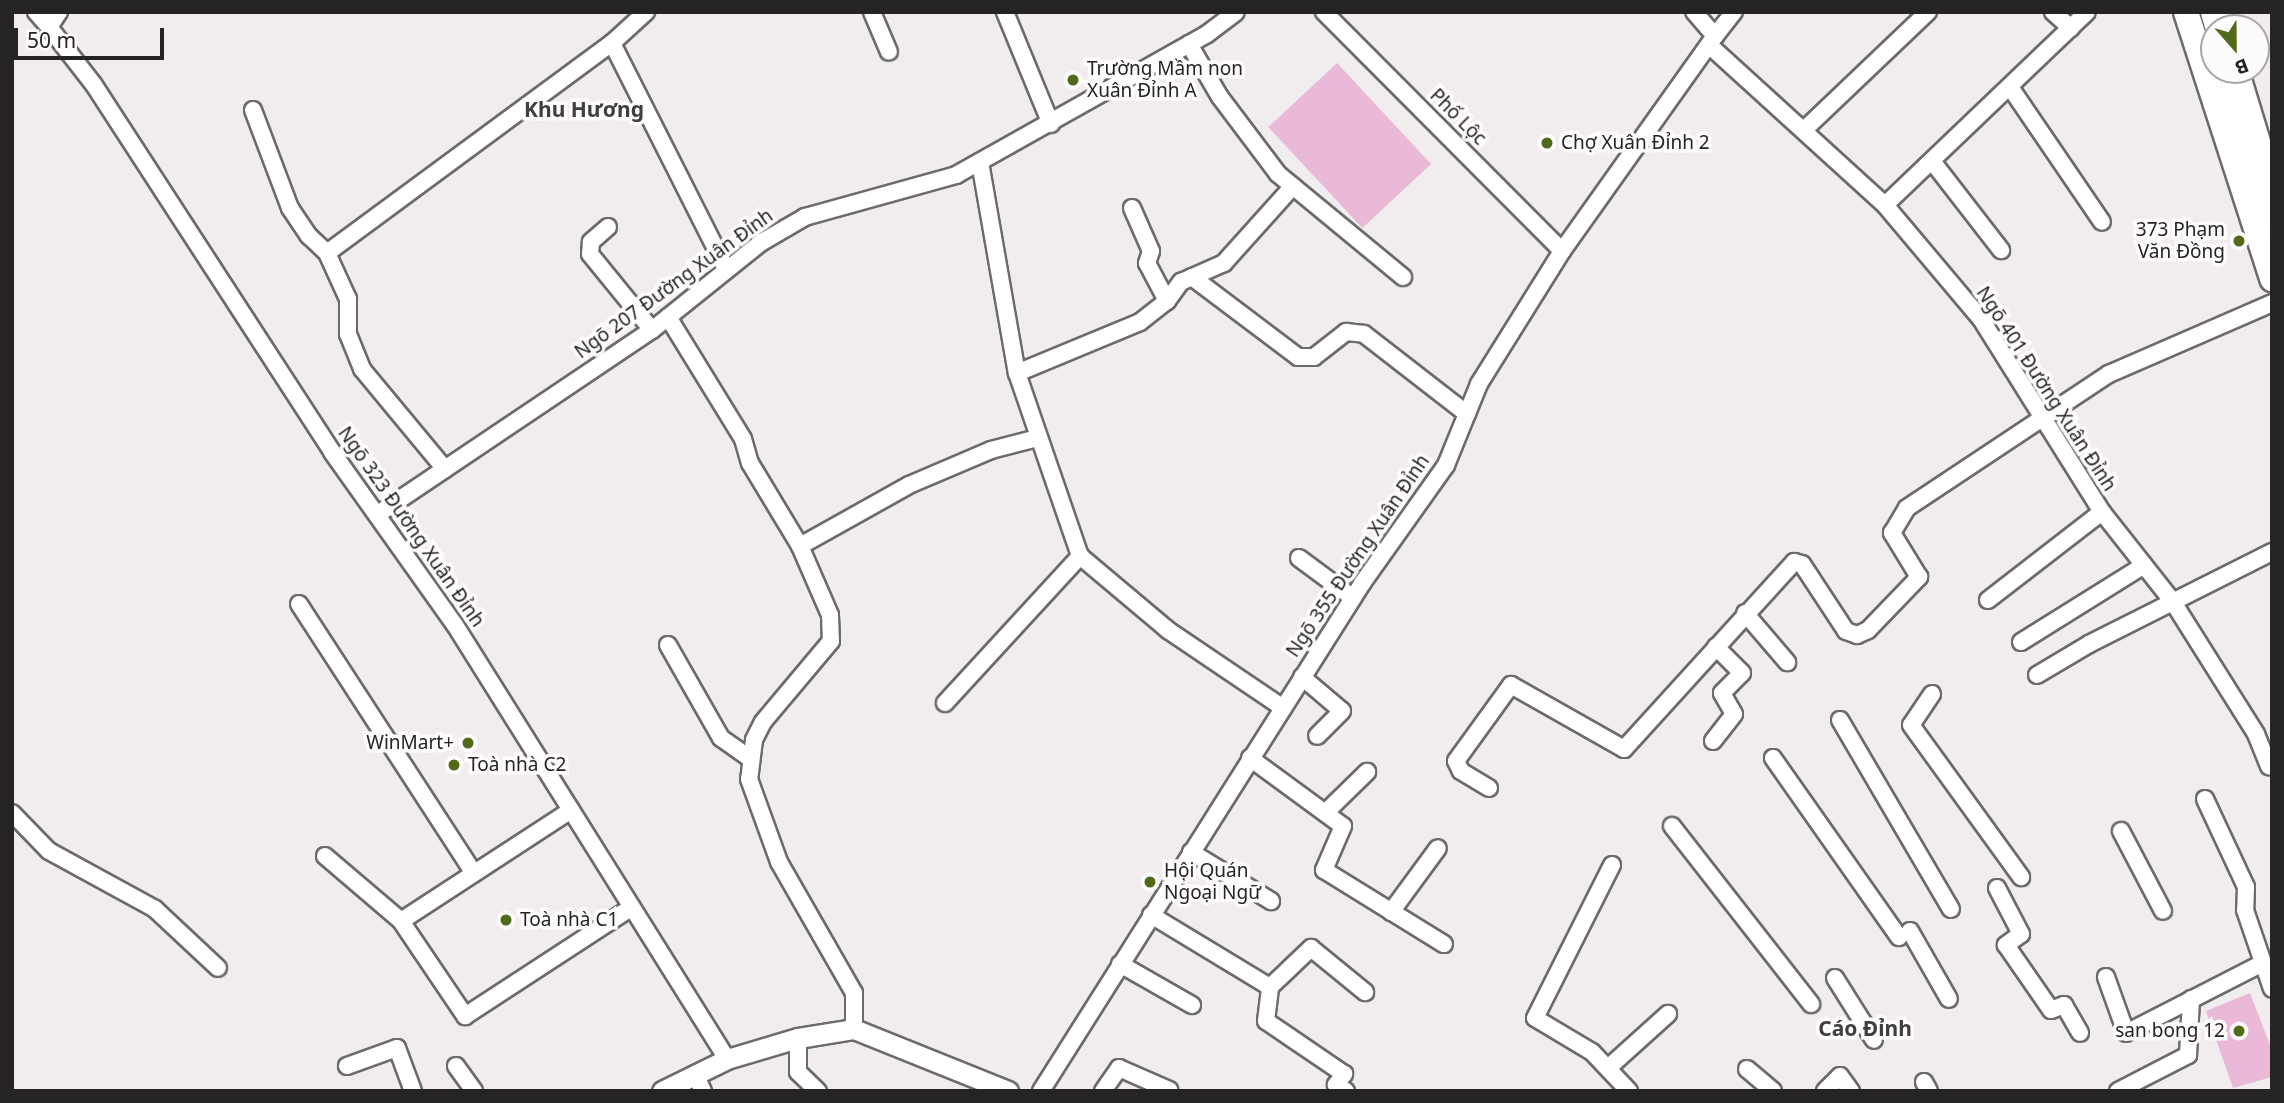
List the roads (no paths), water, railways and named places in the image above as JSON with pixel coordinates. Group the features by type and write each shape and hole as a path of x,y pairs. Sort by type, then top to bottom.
{"highway":[{"path":"2237,84 2272,198"}],"main road":[{"path":"2186,12 2272,279"},
{"path":"2231,84 2272,220"}],"street":[{"name":"Ngõ 323 Đường Xuân Đỉnh","path":"36,12 93,85 332,452 455,625 727,1059"},
{"path":"49,27 59,12"},
{"path":"327,253 612,43 646,12"},
{"path":"872,12 889,52"},
{"path":"1005,12 1051,124"},
{"name":"Ngõ 207 Đường Xuân Đỉnh","path":"378,514 652,330 726,270 805,217 956,175 1051,124 1189,44 1236,12"},
{"name":"Phố Lộc","path":"1324,12 1562,251"},
{"name":"Ngõ 401 Đường Xuân Đỉnh","path":"1694,12 1712,40 1885,205 1980,319 2102,512 2173,602 2256,734 2269,766"},
{"name":"Ngõ 355 Đường Xuân Đỉnh","path":"1041,1091 1353,598 1446,465 1479,384 1562,251 1734,12"},
{"path":"1805,129 1928,12"},
{"path":"2053,12 2071,28"},
{"path":"1885,205 2087,12"},
{"path":"612,43 726,270"},
{"path":"1189,44 1220,97 1278,174 1403,277"},
{"path":"2010,87 2102,222"},
{"path":"253,110 290,208 309,236 327,253 348,299 350,341 362,369 445,469"},
{"path":"1932,161 2001,250"},
{"path":"979,162 1017,373 1037,438 1080,556 1168,630 1283,708"},
{"path":"1017,373 1139,322 1167,301 1181,282 1224,264 1293,186"},
{"path":"1132,208 1151,251 1147,263 1167,301"},
{"path":"608,227 591,242 590,254 652,330"},
{"path":"1192,278 1298,357 1314,357 1346,332 1364,334 1467,414"},
{"path":"1489,788 1461,771 1456,761 1511,685 1624,749 1794,562 1802,565 1846,631 1857,635 1868,630 1919,576 1896,544 1895,522 1907,508 2040,415 2109,374 2272,303"},
{"path":"668,317 732,419 750,463 800,546 827,604 833,634 826,649 763,722 750,758 754,802 779,862 854,993 854,1029"},
{"path":"800,546 909,485 991,450 1037,438"},
{"path":"1988,600 2102,512"},
{"path":"2037,676 2272,552"},
{"path":"945,703 1080,556"},
{"path":"1298,558 1353,598"},
{"path":"2021,642 2144,565"},
{"path":"299,604 474,873"},
{"path":"1745,613 1787,662"},
{"path":"667,645 722,738 750,758"},
{"path":"1713,741 1734,714 1722,693 1742,673 1740,666 1716,647"},
{"path":"1303,677 1342,711 1317,736"},
{"path":"1932,694 1911,725 2021,877"},
{"path":"1840,720 1951,909"},
{"path":"1250,758 1343,827 1324,870 1444,944"},
{"path":"1773,758 1949,999"},
{"path":"1325,813 1367,772"},
{"path":"2204,799 2246,887 2245,910 2272,989"},
{"path":"401,921 571,810"},
{"path":"12,813 49,851 155,909 218,968"},
{"path":"1672,826 1811,1004"},
{"path":"2122,831 2163,911"},
{"path":"1391,912 1437,848"},
{"path":"1191,852 1271,901"},
{"path":"325,856 401,921 466,1016 632,907"},
{"path":"1612,865 1535,1018 1592,1052 1629,1091"},
{"path":"1997,888 2021,934 2006,945 2050,1010 2064,1004 2080,1033"},
{"path":"1152,915 1270,987"},
{"path":"1346,1091 1336,1085 1344,1074 1266,1021 1270,987 1311,948 1365,992"},
{"path":"2106,978 2126,1032 2263,962"},
{"path":"1120,964 1192,1005"},
{"path":"1835,978 1874,1041"},
{"path":"2118,1091 2188,1055 2191,999"},
{"path":"1608,1068 1668,1014"},
{"path":"662,1091 699,1082 727,1059 798,1038 854,1029 1008,1091"},
{"path":"798,1038 798,1072 818,1091"},
{"path":"347,1066 397,1048 413,1091"},
{"path":"456,1066 474,1091"},
{"path":"1103,1091 1119,1068 1169,1090"},
{"path":"1747,1069 1773,1091"},
{"path":"1825,1091 1840,1076 1851,1091"}],"place":[{"name":"Trường Mầm non Xuân Đỉnh A","path":"1073,80"},
{"name":"Chợ Xuân Đỉnh 2","path":"1547,143"},
{"name":"373 Phạm Văn Đồng","path":"2239,241"},
{"name":"WinMart+","path":"468,743"},
{"name":"Toà nhà C2","path":"454,765"},
{"name":"Hội Quán Ngoại Ngữ","path":"1150,882"},
{"name":"Toà nhà C1","path":"506,920"},
{"name":"san bong 12","path":"2239,1031"}],"district":[{"name":"Khu Hương","path":"584,109"},
{"name":"Cáo Đỉnh","path":"1865,1028"}]}
